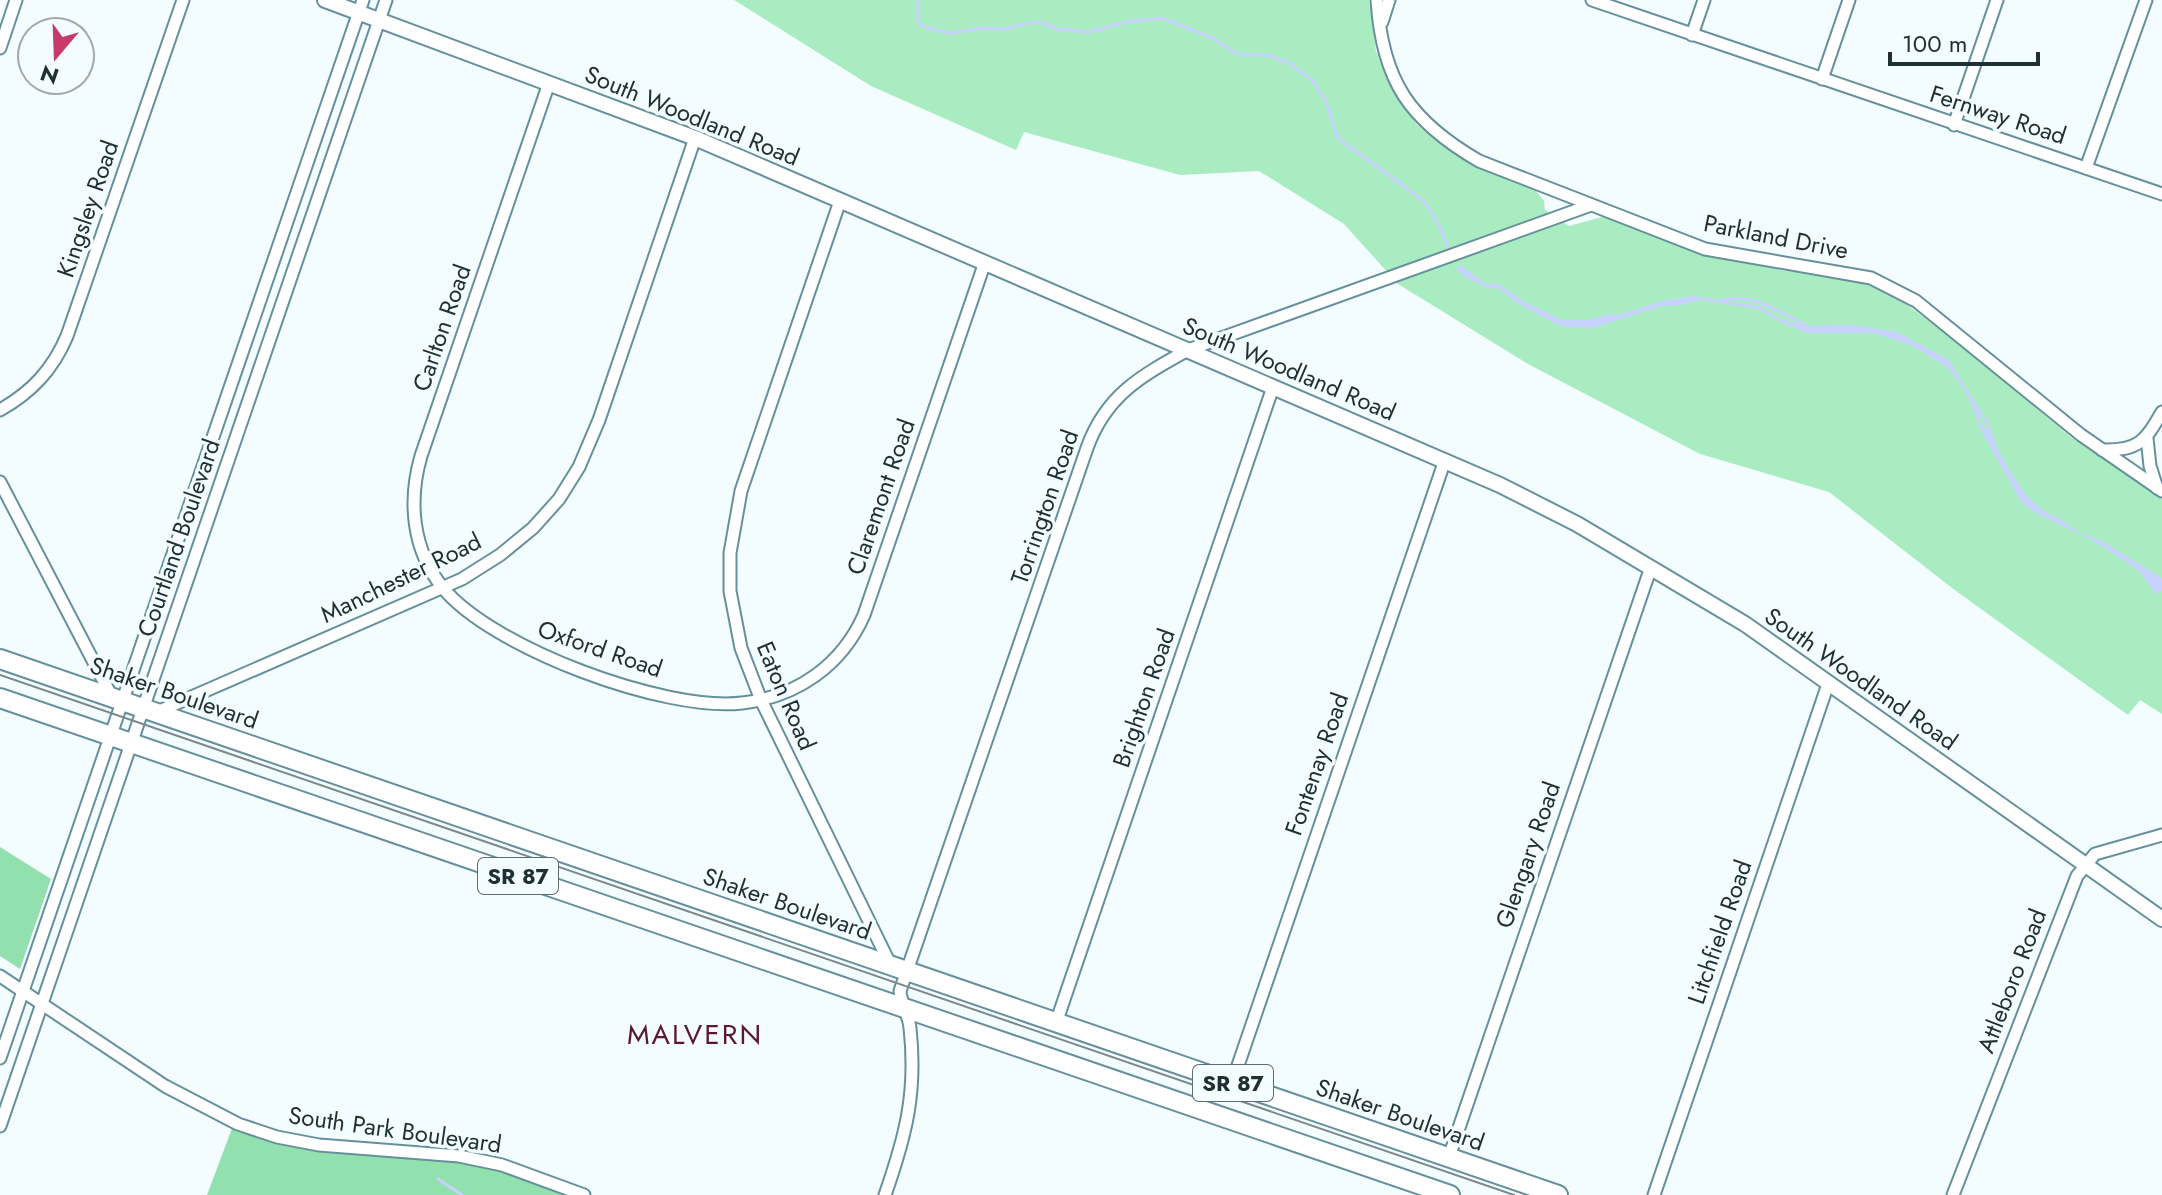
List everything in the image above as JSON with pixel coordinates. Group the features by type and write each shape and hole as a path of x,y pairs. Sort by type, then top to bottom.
{"main road":[{"name":"Shaker Boulevard","path":"0,659 900,974 1056,1023 1558,1195"},
{"name":"SR 87","path":"0,698 1450,1195"}],"street":[{"path":"0,48 16,0"},
{"name":"Kingsley Road","path":"0,410 41,379 56,361 64,344 183,0"},
{"name":"South Woodland Road","path":"325,0 360,6 380,20 695,138 1445,460 1564,518 1745,624 2162,919"},
{"name":"Courtland Boulevard","path":"0,1126 132,743 150,710 163,653 386,0"},
{"name":"Parkland Drive","path":"1377,0 1379,30 1403,97 1424,123 1449,144 1479,161 1705,249 1854,274 1890,287 1927,309 2102,450 2160,490"},
{"path":"1379,30 1389,0"},
{"name":"Fernway Road","path":"1592,0 2162,194"},
{"path":"1692,35 1704,0"},
{"path":"1822,79 1849,0"},
{"path":"1954,125 1997,0"},
{"path":"2086,168 2146,0"},
{"name":"Courtland Boulevard","path":"0,1058 111,736 118,700 142,646 360,6"},
{"path":"347,46 368,54"},
{"name":"Carlton Road","path":"443,588 428,564 414,520 413,493 418,467 549,83"},
{"name":"Manchester Road","path":"150,710 443,588 480,568 518,541 548,513 569,484 599,420 695,138"},
{"name":"Eaton Road","path":"840,201 747,470 732,532 729,572 733,618 761,700 900,974 900,995 910,1027 911,1095 907,1126 885,1195"},
{"name":"Torrington Road","path":"900,974 1091,436 1103,414 1134,382 1188,350 1591,205"},
{"name":"Claremont Road","path":"761,700 801,684 827,668 846,649 857,630 985,262"},
{"path":"254,316 276,323"},
{"name":"Brighton Road","path":"1056,1023 1273,387"},
{"path":"2102,450 2129,447 2147,438 2162,412"},
{"path":"2147,438 2150,466 2160,490"},
{"name":"Fontenay Road","path":"1232,1083 1445,460"},
{"path":"0,482 118,700"},
{"name":"Glengary Road","path":"1449,1157 1651,567"},
{"name":"Oxford Road","path":"443,588 460,607 485,625 541,654 586,672 690,700 730,704 761,700"},
{"path":"142,646 163,653"},
{"name":"Litchfield Road","path":"1654,1195 1828,684"},
{"path":"2085,863 2100,851 2162,835"},
{"name":"Attleboro Road","path":"1953,1195 2037,976 2085,863"},
{"name":"South Park Boulevard","path":"0,976 165,1086 238,1124 277,1137 319,1145 459,1156 502,1165 584,1195"}],"green space":[{"path":"734,0 1369,0 1376,51 1389,84 1417,125 1455,154 1536,191 1544,201 1545,210 1569,226 1602,217 1612,219 1700,253 1781,270 1842,277 1890,292 1958,343 2072,438 2162,499 2162,714 2140,700 2128,715 1952,588 1829,492 1700,454 1528,364 1398,284 1344,224 1259,171 1180,175 1024,132 1016,150 871,86"},
{"path":"0,847 51,879 20,969 0,956"},
{"path":"234,1123 277,1137 459,1156 584,1195 207,1195"}],"water":[{"path":"1460,265 1486,284 1499,284 1523,301 1562,320 1618,315 1662,301 1693,296 1760,306 1780,319 1806,326 1853,325 1897,332 1949,360 1975,403 1980,423 2026,495 2042,510 2078,532 2100,540 2162,578 2162,591 2156,594 2141,573 2094,541 2022,503 1979,427 1963,388 1947,367 1913,346 1875,333 1808,333 1758,309 1700,300 1662,306 1593,328 1567,327 1514,301 1500,289 1486,287 1465,277 1456,269"}],"waterway":[{"path":"918,0 918,21 922,26 950,33 982,28 1006,29 1040,22 1058,29 1088,32 1131,21 1163,18 1212,38 1239,55 1267,55 1289,63 1313,81 1326,102 1338,138 1424,201 1448,247"},
{"path":"1723,300 1757,302 1809,327"},
{"path":"1968,393 1988,425 1995,446"},
{"path":"438,1179 462,1195"}],"tram line":[{"path":"0,675 1514,1195"}],"district":[{"name":"MALVERN","path":"695,1034"}]}
